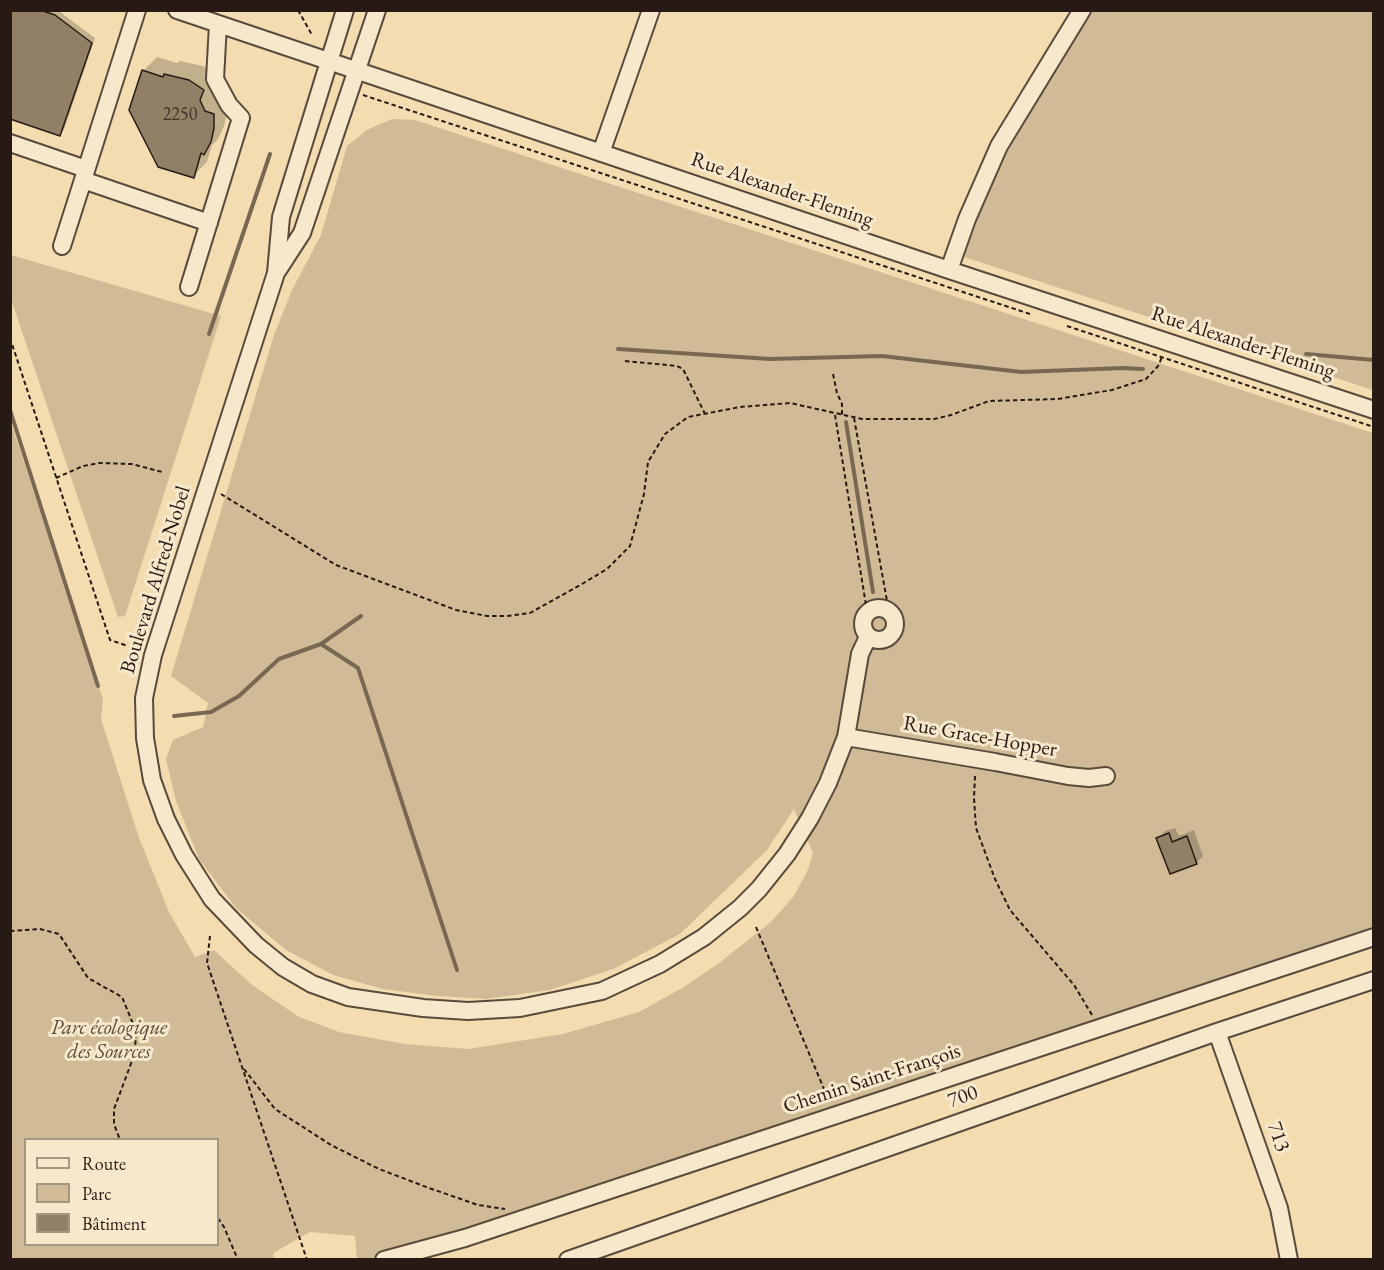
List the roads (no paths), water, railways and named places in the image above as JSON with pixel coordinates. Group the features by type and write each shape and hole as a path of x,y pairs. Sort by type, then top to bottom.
{"street":[{"path":"62,246 137,10"},
{"name":"Rue Alexander-Fleming","path":"177,10 950,270 1165,350 1374,410"},
{"name":"Boulevard Alfred-Nobel","path":"345,10 281,217 276,273 153,655 144,698 145,738 152,780 166,819 184,855 212,898 256,945 283,967 312,984 348,997 423,1008 468,1011 520,1008 602,991 660,964 704,937 740,908 759,889 787,854 810,818 828,783 846,737 861,651 868,636"},
{"name":"Boulevard Alfred-Nobel","path":"276,273 302,233 377,10"},
{"path":"601,153 651,10"},
{"path":"950,270 967,219 999,146 1083,10"},
{"path":"189,287 241,118 229,105 215,79 218,24"},
{"path":"10,144 208,222"},
{"name":"Rue Grace-Hopper","path":"846,737 1068,776 1089,778 1106,776"},
{"name":"Chemin Saint-François","path":"384,1260 465,1238 1374,937"},
{"name":"700","path":"568,1260 1217,1032 1374,980"},
{"name":"713","path":"1217,1032 1279,1208 1289,1260"}],"waterway":[{"path":"209,334 270,154"},
{"path":"618,349 770,359 882,356 1021,372 1143,369"},
{"path":"1306,354 1374,360"},
{"path":"10,410 98,686"},
{"path":"846,422 873,592"},
{"path":"174,716 211,712 239,696 279,659 321,644 361,616"},
{"path":"321,644 358,668 457,970"}],"park label":[{"name":"Parc écologique des Sources","path":"109,1040"}]}
